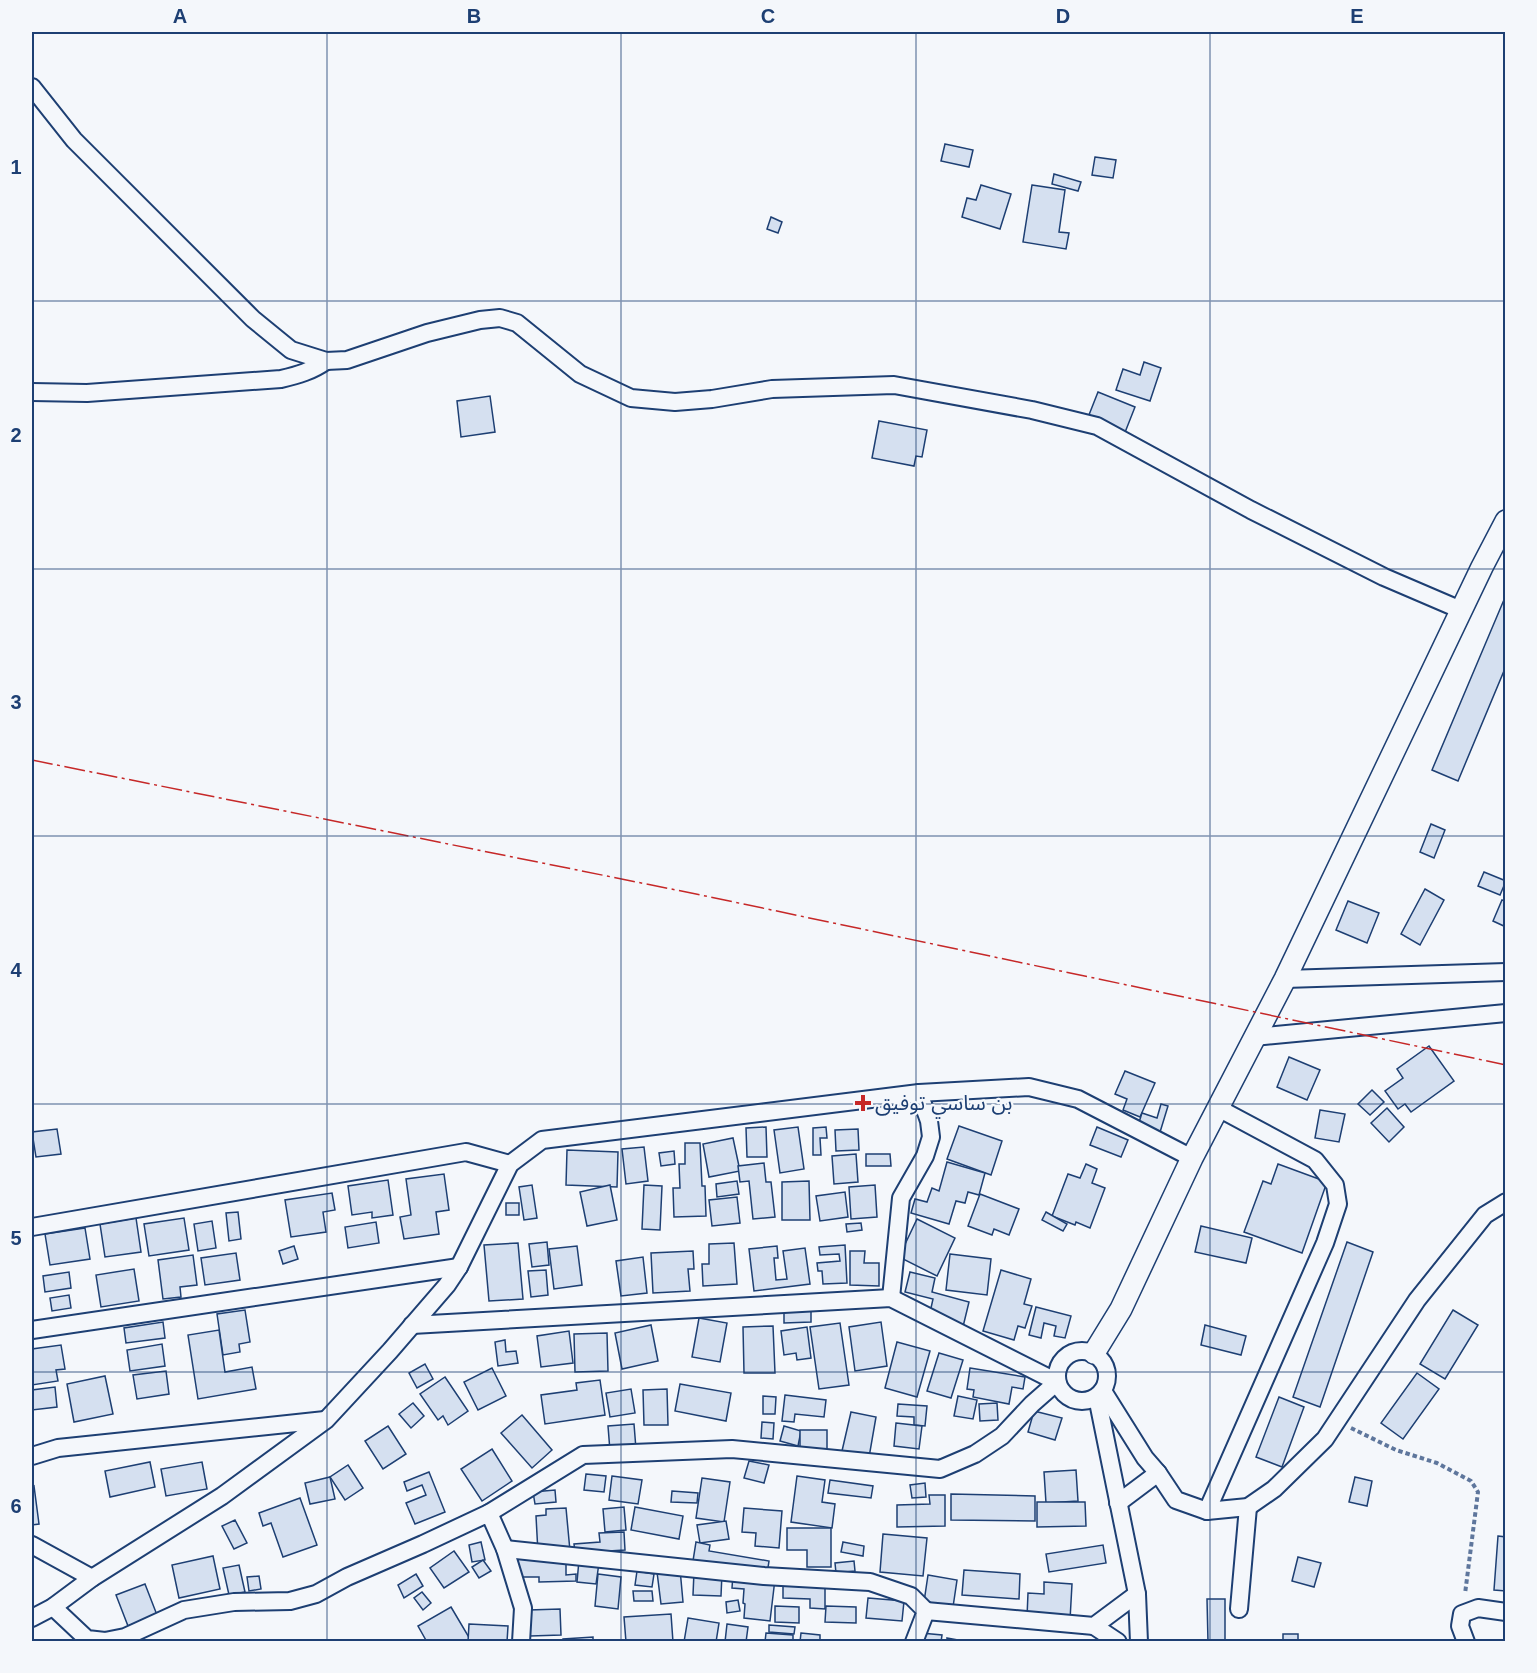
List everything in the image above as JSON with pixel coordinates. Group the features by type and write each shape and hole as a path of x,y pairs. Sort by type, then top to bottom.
{"street":[{"path":"32,87 74,140 253,319 291,350 326,361 347,360 427,333 480,320 500,318 517,323 580,374 631,398 675,402 721,398 772,389 894,385 1032,410 1097,426 1251,510 1353,562 1461,610"},
{"path":"32,392 87,393 281,379 310,371 326,361"},
{"path":"1094,1353 1121,1309 1192,1158 1285,979 1461,610 1506,521"},
{"path":"1285,979 1506,972"},
{"path":"1254,1037 1506,1013"},
{"path":"32,1618 53,1607 92,1578 222,1496 326,1420 447,1285 459,1267 510,1164 542,1140 920,1093 1029,1087 1078,1099 1192,1158"},
{"path":"891,1298 901,1198 925,1156 931,1137 929,1121 920,1093"},
{"path":"1207,1511 1325,1243 1338,1204 1335,1185 1315,1160 1218,1108"},
{"path":"32,1227 466,1152 510,1164"},
{"path":"1100,1394 1176,1500 1207,1511 1248,1508 1274,1489 1325,1439 1417,1300 1485,1215 1506,1203"},
{"path":"32,1330 459,1267"},
{"path":"412,1325 891,1298 1057,1382"},
{"path":"1078,1350 1094,1353 1106,1366 1107,1383 1100,1394 1083,1401 1076,1401 1064,1394 1057,1382 1056,1373 1059,1365 1063,1358 1078,1350"},
{"path":"53,1607 87,1640 105,1641 125,1637 184,1610 234,1602 290,1601 316,1594 347,1577 489,1514 584,1455 732,1449 940,1469 975,1454 1002,1436 1032,1404 1057,1382"},
{"path":"1100,1394 1118,1503 1137,1594 1139,1641"},
{"path":"32,1456 58,1448 326,1420"},
{"path":"1118,1503 1158,1473"},
{"path":"1239,1610 1248,1508"},
{"path":"489,1514 505,1549 522,1608 521,1641"},
{"path":"32,1545 92,1578"},
{"path":"505,1549 764,1576 870,1582 911,1596 926,1611 1094,1626 1118,1641"},
{"path":"1094,1626 1137,1594"},
{"path":"1466,1641 1460,1626 1462,1614 1478,1608 1506,1612"},
{"path":"914,1641 926,1611"}],"path":[{"path":"1337,1421 1396,1450 1437,1463 1471,1481 1478,1492 1462,1614"}],"building":[{"path":"945,144 973,150 969,167 941,161"},
{"path":"1095,157 1116,160 1113,178 1092,175"},
{"path":"1054,174 1081,182 1078,191 1052,184"},
{"path":"981,185 1011,194 1000,229 962,217 967,198 976,200"},
{"path":"1032,185 1065,190 1059,232 1069,233 1066,249 1023,242"},
{"path":"771,217 782,222 778,233 767,229"},
{"path":"1144,362 1161,368 1150,401 1116,390 1123,369 1140,375"},
{"path":"1098,392 1135,407 1122,440 1085,425"},
{"path":"490,396 495,432 461,437 457,401"},
{"path":"879,421 927,430 922,457 916,456 914,466 872,458"},
{"path":"1506,595 1506,666 1458,781 1432,770"},
{"path":"1431,824 1445,830 1434,858 1420,852"},
{"path":"1484,872 1506,881 1500,895 1478,886"},
{"path":"1425,889 1444,900 1420,945 1401,934"},
{"path":"1502,900 1506,901 1506,927 1493,921"},
{"path":"1348,901 1379,913 1367,943 1336,930"},
{"path":"1429,1046 1454,1081 1411,1112 1405,1104 1398,1109 1385,1091 1403,1078 1397,1069"},
{"path":"1289,1057 1320,1070 1307,1100 1277,1087"},
{"path":"1125,1071 1155,1083 1140,1117 1123,1110 1127,1099 1115,1094"},
{"path":"1372,1090 1384,1102 1370,1115 1358,1104"},
{"path":"1161,1104 1168,1106 1157,1142 1135,1135 1142,1113 1157,1118"},
{"path":"1387,1108 1404,1127 1389,1142 1371,1123"},
{"path":"1320,1110 1345,1114 1339,1142 1315,1138"},
{"path":"959,1126 1002,1141 991,1175 947,1159"},
{"path":"766,1127 767,1157 747,1157 746,1128"},
{"path":"798,1127 804,1169 780,1173 774,1130"},
{"path":"826,1127 827,1138 820,1138 821,1155 813,1155 813,1128"},
{"path":"1097,1127 1128,1140 1121,1157 1090,1145"},
{"path":"57,1129 61,1154 36,1157 32,1132"},
{"path":"858,1129 859,1150 836,1151 835,1130"},
{"path":"733,1138 740,1171 709,1177 703,1144"},
{"path":"685,1143 700,1143 706,1216 674,1217 673,1188 680,1188 679,1164 685,1164"},
{"path":"644,1147 648,1181 626,1184 622,1149"},
{"path":"567,1150 618,1152 617,1187 566,1185"},
{"path":"674,1151 675,1164 661,1166 659,1153"},
{"path":"856,1154 858,1182 834,1184 832,1156"},
{"path":"866,1154 890,1154 891,1166 866,1166"},
{"path":"947,1162 985,1173 979,1195 968,1192 965,1203 956,1201 949,1224 911,1213 915,1199 927,1202 932,1188 939,1191"},
{"path":"764,1163 766,1182 771,1182 775,1217 753,1219 749,1181 740,1182 738,1166"},
{"path":"1086,1164 1097,1169 1092,1183 1105,1188 1090,1228 1052,1216 1068,1174 1080,1178"},
{"path":"1278,1164 1327,1182 1302,1253 1244,1232 1263,1181 1271,1184"},
{"path":"444,1174 449,1210 436,1212 439,1234 404,1239 400,1217 411,1215 406,1179"},
{"path":"388,1180 393,1215 372,1218 372,1212 352,1215 348,1186"},
{"path":"737,1181 739,1194 717,1197 716,1184"},
{"path":"809,1181 810,1220 782,1220 782,1182"},
{"path":"532,1185 537,1218 524,1220 519,1187"},
{"path":"610,1185 617,1220 587,1226 580,1192"},
{"path":"644,1185 662,1186 660,1230 642,1229"},
{"path":"875,1185 877,1217 851,1219 849,1187"},
{"path":"845,1192 848,1217 820,1221 816,1196"},
{"path":"332,1193 335,1210 323,1212 326,1232 291,1237 285,1200"},
{"path":"980,1194 1019,1209 1009,1235 994,1229 992,1235 968,1226"},
{"path":"737,1197 740,1223 712,1226 709,1200"},
{"path":"506,1203 519,1203 519,1215 506,1215"},
{"path":"238,1212 241,1239 229,1241 226,1213"},
{"path":"1046,1212 1067,1224 1063,1231 1042,1220"},
{"path":"136,1218 141,1252 105,1257 100,1224"},
{"path":"184,1218 189,1250 149,1256 144,1224"},
{"path":"917,1219 955,1238 937,1276 899,1257"},
{"path":"212,1221 216,1248 198,1251 194,1224"},
{"path":"376,1222 379,1243 348,1248 345,1227"},
{"path":"861,1223 862,1230 847,1232 846,1224"},
{"path":"1201,1226 1252,1238 1246,1263 1195,1252"},
{"path":"85,1228 90,1259 50,1265 45,1234"},
{"path":"547,1242 549,1265 532,1267 529,1244"},
{"path":"1347,1242 1373,1252 1320,1407 1293,1397"},
{"path":"518,1243 523,1299 489,1301 484,1245"},
{"path":"734,1243 737,1284 703,1286 702,1264 709,1264 709,1244"},
{"path":"845,1245 847,1283 823,1284 822,1271 818,1271 817,1263 840,1261 839,1254 820,1255 819,1247"},
{"path":"294,1246 298,1259 283,1264 279,1251"},
{"path":"577,1246 582,1285 554,1289 549,1249"},
{"path":"777,1246 778,1258 774,1258 776,1280 787,1279 783,1251 805,1248 810,1284 754,1291 749,1249"},
{"path":"693,1251 694,1269 688,1269 690,1291 653,1293 651,1253"},
{"path":"850,1251 865,1251 864,1263 879,1263 879,1286 850,1285"},
{"path":"236,1253 240,1280 205,1285 201,1258"},
{"path":"950,1254 991,1259 987,1295 946,1290"},
{"path":"193,1255 197,1285 180,1287 181,1297 163,1299 158,1260"},
{"path":"643,1257 647,1293 621,1296 616,1261"},
{"path":"134,1269 139,1301 101,1307 96,1275"},
{"path":"546,1270 548,1295 531,1297 528,1271"},
{"path":"1001,1270 1031,1279 1024,1304 1032,1306 1025,1328 1018,1326 1014,1340 983,1331"},
{"path":"69,1272 71,1288 45,1292 43,1276"},
{"path":"910,1272 935,1278 932,1292 969,1302 961,1335 927,1326 933,1299 905,1292"},
{"path":"69,1295 71,1308 52,1311 50,1298"},
{"path":"1036,1307 1071,1316 1065,1338 1054,1336 1056,1326 1044,1323 1041,1338 1029,1335"},
{"path":"245,1310 250,1342 239,1344 240,1352 223,1355 217,1314"},
{"path":"811,1310 811,1322 784,1323 784,1311"},
{"path":"1453,1310 1478,1325 1445,1379 1420,1364"},
{"path":"699,1318 727,1323 720,1362 692,1357"},
{"path":"163,1322 165,1338 126,1343 124,1328"},
{"path":"881,1322 887,1366 855,1371 849,1327"},
{"path":"840,1323 849,1385 819,1389 810,1327"},
{"path":"651,1325 658,1361 622,1369 615,1333"},
{"path":"1205,1325 1246,1336 1241,1355 1201,1345"},
{"path":"773,1326 775,1373 744,1373 743,1327"},
{"path":"807,1327 811,1358 797,1360 796,1353 784,1355 781,1331"},
{"path":"219,1330 225,1372 252,1367 256,1389 198,1399 188,1335"},
{"path":"569,1331 573,1363 541,1367 537,1336"},
{"path":"607,1333 608,1371 575,1372 574,1334"},
{"path":"505,1340 506,1352 516,1351 518,1363 498,1366 495,1342"},
{"path":"897,1342 930,1351 917,1397 885,1388"},
{"path":"162,1344 165,1366 130,1371 127,1350"},
{"path":"61,1345 65,1369 56,1370 58,1381 32,1385 32,1349"},
{"path":"939,1353 963,1360 951,1398 927,1391"},
{"path":"425,1364 433,1379 417,1388 409,1373"},
{"path":"492,1368 506,1396 478,1410 464,1382"},
{"path":"970,1368 1025,1377 1023,1389 1012,1387 1009,1404 973,1397 974,1390 967,1389"},
{"path":"166,1371 169,1394 137,1399 133,1375"},
{"path":"1417,1373 1439,1389 1403,1439 1381,1423"},
{"path":"105,1376 113,1414 74,1422 67,1384"},
{"path":"445,1377 468,1411 448,1425 443,1416 438,1420 420,1394"},
{"path":"600,1380 605,1415 545,1424 541,1395 577,1390 576,1383"},
{"path":"680,1384 731,1393 726,1421 675,1411"},
{"path":"55,1387 57,1407 32,1410 32,1390"},
{"path":"631,1389 635,1413 610,1417 606,1393"},
{"path":"667,1389 668,1425 644,1425 643,1390"},
{"path":"785,1395 826,1400 824,1417 795,1414 794,1422 782,1421"},
{"path":"763,1396 776,1397 775,1414 763,1414"},
{"path":"958,1396 977,1400 973,1419 954,1416"},
{"path":"1279,1397 1304,1407 1282,1467 1256,1457"},
{"path":"413,1403 424,1416 411,1428 399,1414"},
{"path":"997,1403 998,1420 980,1421 979,1404"},
{"path":"898,1404 927,1406 925,1426 914,1425 914,1417 897,1416"},
{"path":"1034,1411 1062,1418 1055,1440 1028,1432"},
{"path":"851,1412 876,1417 867,1469 839,1464"},
{"path":"522,1415 552,1450 532,1468 501,1433"},
{"path":"762,1422 774,1423 773,1439 761,1438"},
{"path":"896,1423 922,1426 919,1449 894,1446"},
{"path":"634,1424 636,1449 610,1451 608,1426"},
{"path":"388,1426 406,1454 383,1469 365,1441"},
{"path":"784,1426 801,1431 798,1446 780,1441"},
{"path":"800,1430 827,1430 827,1449 800,1449"},
{"path":"492,1449 512,1481 482,1501 461,1469"},
{"path":"749,1461 769,1465 764,1483 744,1478"},
{"path":"150,1462 155,1487 110,1497 105,1471"},
{"path":"202,1462 207,1489 166,1496 161,1469"},
{"path":"348,1465 363,1488 345,1500 330,1477"},
{"path":"1076,1470 1078,1501 1046,1503 1044,1472"},
{"path":"429,1472 445,1512 415,1524 406,1503 426,1495 422,1485 407,1491 404,1482"},
{"path":"586,1474 606,1476 604,1492 584,1490"},
{"path":"612,1476 642,1480 638,1504 609,1500"},
{"path":"797,1476 825,1480 822,1502 835,1504 832,1528 791,1522"},
{"path":"330,1477 335,1499 310,1504 305,1483"},
{"path":"1355,1477 1372,1481 1367,1506 1349,1502"},
{"path":"702,1478 730,1482 724,1522 696,1518"},
{"path":"830,1480 873,1486 871,1498 828,1493"},
{"path":"925,1483 926,1497 912,1498 910,1485"},
{"path":"34,1486 39,1524 32,1525 32,1487"},
{"path":"555,1490 556,1502 535,1504 533,1492"},
{"path":"672,1491 698,1493 697,1503 671,1502"},
{"path":"951,1494 1035,1496 1035,1521 951,1520"},
{"path":"929,1495 945,1495 945,1526 897,1527 897,1505 930,1504"},
{"path":"300,1498 317,1545 283,1557 271,1523 263,1526 259,1513"},
{"path":"1037,1502 1085,1502 1086,1526 1037,1527"},
{"path":"624,1507 626,1530 605,1532 603,1509"},
{"path":"635,1507 683,1516 679,1539 631,1530"},
{"path":"566,1508 570,1551 538,1553 536,1516 546,1515 546,1509"},
{"path":"744,1508 782,1511 779,1548 755,1546 756,1533 742,1532"},
{"path":"235,1520 247,1543 234,1549 222,1526"},
{"path":"726,1521 729,1539 700,1543 697,1525"},
{"path":"787,1528 831,1528 831,1567 807,1567 807,1550 787,1550"},
{"path":"624,1532 625,1550 575,1553 574,1544 600,1542 599,1533"},
{"path":"883,1534 927,1538 923,1576 880,1572"},
{"path":"1498,1536 1506,1537 1506,1591 1494,1590"},
{"path":"481,1542 485,1560 472,1562 469,1545"},
{"path":"696,1542 710,1545 709,1551 769,1561 767,1574 693,1561"},
{"path":"843,1542 864,1546 863,1556 841,1552"},
{"path":"1103,1545 1106,1563 1049,1572 1046,1554"},
{"path":"454,1551 469,1572 444,1588 430,1568"},
{"path":"518,1551 566,1556 566,1575 576,1574 576,1581 539,1582 539,1577 518,1577"},
{"path":"213,1556 220,1589 179,1598 172,1565"},
{"path":"1298,1557 1321,1563 1314,1587 1292,1581"},
{"path":"483,1560 491,1571 479,1578 472,1567"},
{"path":"579,1560 599,1563 596,1584 577,1582"},
{"path":"854,1561 855,1571 836,1573 835,1563"},
{"path":"239,1565 245,1592 229,1595 223,1568"},
{"path":"680,1569 683,1602 661,1604 657,1572"},
{"path":"964,1570 1020,1574 1019,1599 962,1595"},
{"path":"637,1571 654,1574 652,1587 635,1585"},
{"path":"694,1572 722,1573 721,1596 693,1595"},
{"path":"416,1574 423,1586 404,1598 398,1585"},
{"path":"598,1574 621,1577 618,1609 595,1606"},
{"path":"733,1574 775,1579 770,1621 744,1618 744,1589 732,1588"},
{"path":"928,1575 957,1580 953,1607 924,1602"},
{"path":"259,1576 261,1589 249,1591 247,1577"},
{"path":"1044,1582 1072,1584 1070,1620 1027,1617 1028,1593 1044,1594"},
{"path":"783,1583 825,1584 825,1609 810,1608 810,1599 783,1598"},
{"path":"145,1584 157,1615 128,1626 116,1595"},
{"path":"633,1591 652,1591 653,1601 634,1601"},
{"path":"422,1592 431,1603 423,1610 414,1598"},
{"path":"868,1598 904,1601 902,1621 866,1618"},
{"path":"1207,1599 1225,1599 1225,1642 1208,1642"},
{"path":"738,1600 740,1611 727,1613 726,1602"},
{"path":"775,1606 799,1607 799,1623 775,1622"},
{"path":"826,1606 856,1607 856,1623 825,1622"},
{"path":"451,1607 470,1639 466,1642 427,1642 418,1626"},
{"path":"560,1609 561,1635 530,1636 529,1610"},
{"path":"671,1614 673,1642 626,1642 624,1617"},
{"path":"688,1618 719,1623 716,1642 684,1642"},
{"path":"469,1624 508,1626 507,1642 468,1642"},
{"path":"727,1624 748,1627 746,1642 725,1642"},
{"path":"769,1625 795,1627 794,1634 769,1632"},
{"path":"766,1633 793,1635 793,1642 765,1642"},
{"path":"801,1633 820,1635 820,1642 800,1642"},
{"path":"921,1633 942,1635 941,1642 920,1642"},
{"path":"1283,1634 1298,1634 1298,1642 1283,1642"},
{"path":"593,1637 593,1642 563,1642 563,1639"},
{"path":"947,1638 969,1642 947,1642"}],"power":[{"path":"32,760 696,894 1506,1065"}],"place":[{"name":"بن ساسي توفيق","path":"863,1103"}]}
